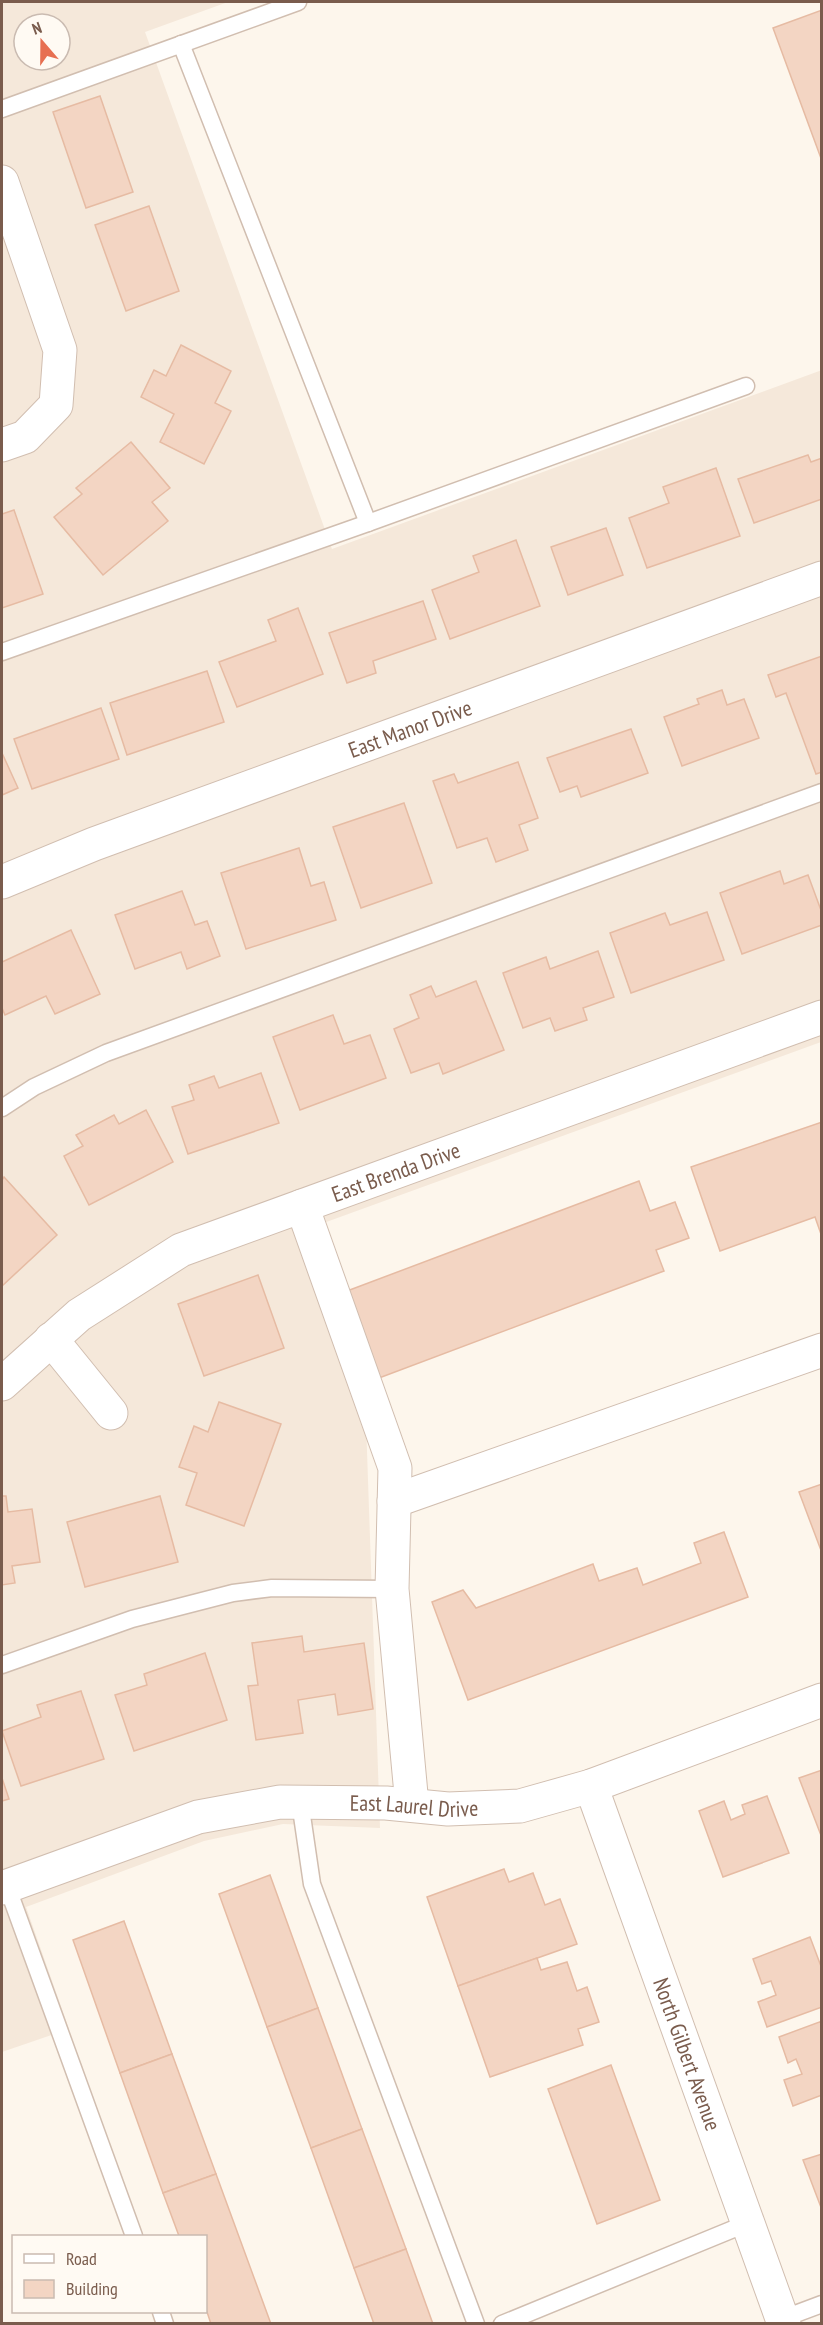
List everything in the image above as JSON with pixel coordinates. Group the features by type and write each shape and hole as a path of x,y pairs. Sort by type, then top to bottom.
{"street":[{"path":"2,182 8,219 60,350 56,405 25,437 2,445"},
{"name":"East Manor Drive","path":"2,882 94,844 822,579"},
{"name":"East Brenda Drive","path":"2,1384 79,1315 181,1250 822,1017"},
{"path":"302,1206 395,1468 392,1589 412,1805"},
{"path":"51,1339 111,1413"},
{"path":"394,1501 822,1350"},
{"name":"East Laurel Drive","path":"4,1887 198,1817 280,1802 386,1803 448,1809 520,1806 591,1786 822,1700"},
{"name":"North Gilbert Avenue","path":"591,1786 783,2321"}],"lane":[{"path":"2,109 298,2"},
{"path":"181,44 368,523"},
{"path":"2,652 746,386"},
{"path":"2,1108 34,1087 105,1053 822,792"},
{"path":"2,1665 132,1619 233,1593 273,1588 392,1589"},
{"path":"300,1802 312,1884 476,2324"},
{"path":"4,1887 134,2235"},
{"path":"502,2324 748,2223"},
{"path":"783,2321 822,2304"}],"shaded area":[{"path":"2,2 228,2 145,32 332,549 822,370 821,1042 296,1233 366,1422 380,1828 283,1824 204,1841 26,1907 69,2029 2,2052"}],"building":[{"path":"822,10 822,161 773,28"},
{"path":"100,96 133,192 86,208 53,112"},
{"path":"149,206 179,291 126,311 95,225"},
{"path":"181,345 231,371 215,403 231,411 204,464 160,442 174,414 141,397 154,370 166,376"},
{"path":"131,442 170,488 152,502 168,521 103,575 54,517 82,494 76,488"},
{"path":"808,455 811,462 822,458 822,499 754,523 738,479"},
{"path":"716,468 740,536 647,568 629,518 669,503 663,487"},
{"path":"14,510 43,594 2,608 2,514"},
{"path":"606,528 623,575 568,595 551,547"},
{"path":"516,540 540,606 450,639 432,590 479,572 473,556"},
{"path":"423,601 436,639 373,661 376,673 347,683 329,633"},
{"path":"298,608 323,674 237,707 219,662 276,641 268,620"},
{"path":"822,656 822,772 816,774 786,693 776,697 768,675"},
{"path":"207,671 224,722 127,755 110,703"},
{"path":"722,690 727,705 744,699 759,738 682,766 664,717 699,704 697,699"},
{"path":"101,708 119,759 32,789 14,739"},
{"path":"631,729 648,773 581,797 577,786 560,792 547,758"},
{"path":"2,753 18,788 2,795"},
{"path":"518,762 538,818 519,825 528,850 496,862 487,838 457,848 433,781 454,774 458,783"},
{"path":"404,803 432,883 361,908 333,827"},
{"path":"299,848 311,886 324,882 336,920 246,949 221,873"},
{"path":"780,871 784,884 808,875 822,913 822,925 742,954 720,893"},
{"path":"182,891 195,925 207,921 220,956 187,969 181,952 135,969 115,915"},
{"path":"707,912 724,960 631,993 610,933 665,913 670,925"},
{"path":"71,930 100,994 55,1014 46,996 5,1015 2,1008 2,962"},
{"path":"598,951 614,997 583,1008 587,1020 555,1031 550,1018 523,1028 503,973 546,957 550,969"},
{"path":"476,981 504,1050 443,1074 439,1063 411,1073 394,1029 419,1018 410,995 431,986 436,997"},
{"path":"333,1015 344,1044 370,1035 386,1078 300,1110 273,1037"},
{"path":"261,1073 279,1123 188,1154 172,1107 194,1100 189,1085 214,1076 219,1088"},
{"path":"146,1110 173,1162 89,1205 64,1156 83,1146 76,1135 114,1115 119,1124"},
{"path":"822,1122 822,1237 815,1217 720,1251 691,1167"},
{"path":"4,1177 57,1235 2,1286 2,1180"},
{"path":"639,1181 650,1211 675,1202 689,1238 656,1250 664,1271 379,1378 347,1291"},
{"path":"258,1275 284,1348 204,1376 178,1304"},
{"path":"219,1402 281,1424 244,1526 186,1505 197,1473 179,1467 194,1426 208,1432"},
{"path":"822,1484 822,1553 799,1492"},
{"path":"2,1496 6,1496 8,1512 32,1509 40,1562 12,1566 15,1583 2,1585"},
{"path":"160,1496 178,1562 85,1587 67,1522"},
{"path":"724,1532 748,1597 468,1700 432,1602 463,1590 476,1608 593,1564 599,1581 637,1568 643,1585 701,1563 694,1543"},
{"path":"302,1636 304,1652 364,1643 373,1709 338,1715 335,1694 298,1700 303,1733 256,1740 248,1686 258,1685 252,1643"},
{"path":"205,1653 227,1720 134,1751 115,1695 147,1685 144,1674"},
{"path":"81,1691 104,1759 21,1786 2,1731 41,1717 37,1705"},
{"path":"822,1770 822,1838 799,1778"},
{"path":"2,1778 9,1799 2,1801"},
{"path":"767,1796 789,1853 723,1877 699,1811 724,1801 731,1820 745,1814 742,1805"},
{"path":"504,1869 509,1882 533,1873 545,1905 560,1899 577,1944 458,1986 427,1897"},
{"path":"270,1875 318,2008 267,2027 219,1894"},
{"path":"124,1921 172,2054 120,2073 73,1940"},
{"path":"810,1937 822,1969 822,2007 767,2027 758,2002 776,1995 771,1981 762,1984 753,1959"},
{"path":"537,1958 541,1970 567,1962 577,1991 587,1987 599,2022 578,2029 583,2045 490,2077 458,1986"},
{"path":"318,2008 362,2129 311,2148 267,2027"},
{"path":"822,2021 822,2095 793,2106 784,2080 802,2074 796,2059 788,2063 779,2037"},
{"path":"172,2054 216,2174 163,2193 120,2073"},
{"path":"611,2065 660,2200 597,2224 548,2089"},
{"path":"362,2129 406,2249 354,2268 311,2148"},
{"path":"822,2154 822,2210 803,2160"},
{"path":"216,2174 271,2324 211,2324 207,2312 207,2235 179,2235 163,2193"},
{"path":"406,2249 433,2324 374,2324 354,2268"}]}
